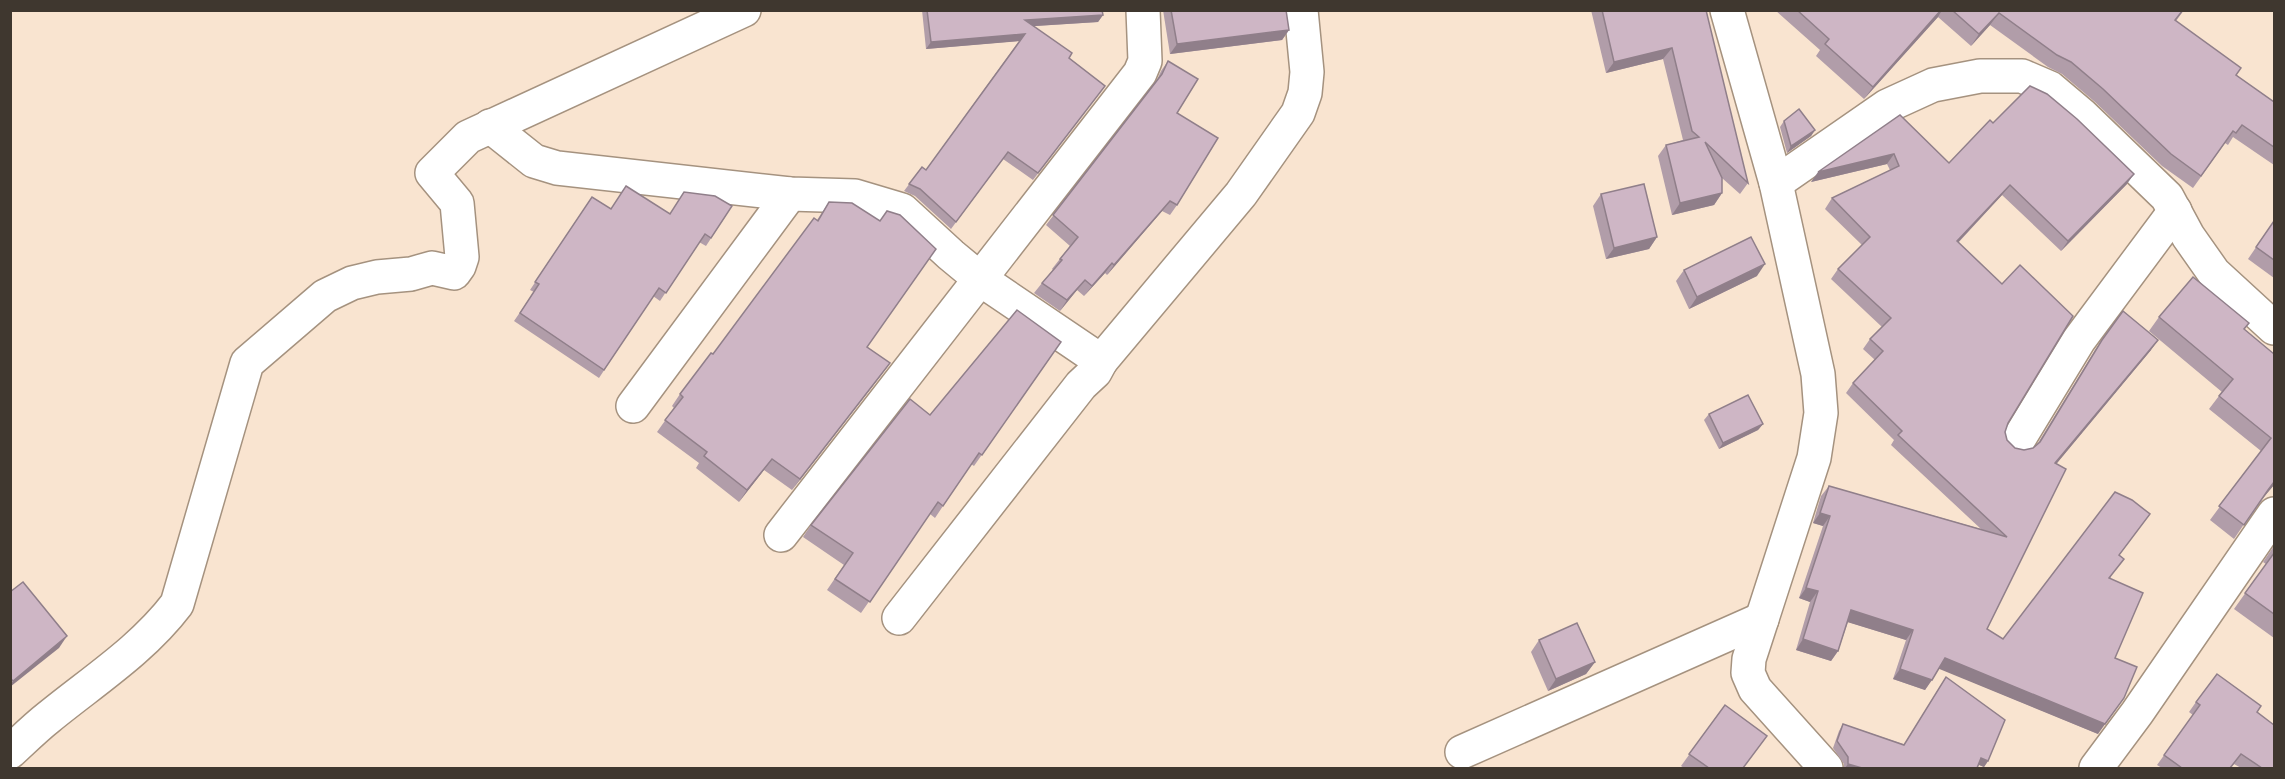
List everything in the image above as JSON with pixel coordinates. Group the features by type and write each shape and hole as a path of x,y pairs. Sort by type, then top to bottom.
{"street":[{"path":"10,752 47,719 114,667 159,627 177,604 247,363 325,296 352,283 377,277 411,274 432,268 454,273 462,256 457,203 432,173 468,137 744,10"},
{"path":"781,534 1140,73 1145,61 1143,10"},
{"path":"899,618 1081,385 1095,372 1101,361 1241,194 1298,113 1305,93 1307,72 1301,10"},
{"path":"1726,10 1776,183 1818,374 1821,413 1814,458 1749,659 1748,673 1755,689 1826,768"},
{"path":"1776,183 1887,106 1933,85 1980,76 2022,76 2050,88 2082,115 2168,197 2188,236 2214,273 2274,328"},
{"path":"490,126 534,161 557,168 790,194 855,196 902,210 980,279 1101,361"},
{"path":"633,406 790,194"},
{"path":"2017,442 2079,340 2175,211"},
{"path":"2096,768 2137,713 2274,514"},
{"path":"1462,752 1762,620"}],"building":[{"path":"927,10 1102,10 1103,15 1025,20 1072,53 1069,58 1105,86 1038,173 1008,152 956,222 920,189 909,184 922,167 926,170 1025,34 931,42"},
{"path":"1171,10 1286,10 1289,30 1177,44"},
{"path":"1602,10 1706,10 1748,183 1705,142 1722,178 1722,193 1680,203 1666,145 1699,137 1692,131 1672,48 1614,62"},
{"path":"1797,10 1941,10 1873,87 1825,44 1829,39"},
{"path":"1952,10 2183,10 2175,20 2241,68 2236,75 2274,102 2274,147 2242,125 2236,133 2233,131 2201,176 2171,154 2071,62 2057,55 1999,13 1979,34"},
{"path":"1168,61 1198,79 1177,113 1218,138 1177,205 1170,201 1114,265 1112,263 1092,286 1085,280 1067,300 1042,283 1078,237 1053,215 1162,74"},
{"path":"2030,86 2047,94 2077,119 2134,174 2068,241 2010,185 1957,241 2002,284 2020,265 2073,316 2008,423 2005,432 2007,440 2015,448 2024,450 2033,448 2040,442 2102,340 2123,311 2158,340 2055,463 2066,469 1987,629 2003,639 2115,492 2132,500 2150,514 2119,555 2124,559 2109,578 2143,593 2115,658 2137,667 2124,698 2105,724 1945,658 1932,680 1900,669 1913,630 1851,610 1838,651 1803,639 1818,591 1806,588 1830,516 1820,513 1829,486 2007,537 1898,435 1902,431 1853,383 1883,351 1870,339 1891,318 1838,269 1870,237 1832,198 1899,166 1894,154 1818,172 1900,115 1949,163 1990,120 1993,123"},
{"path":"1799,109 1815,130 1791,146 1784,121"},
{"path":"1644,184 1657,237 1614,248 1601,194"},
{"path":"626,186 670,214 684,192 715,196 732,206 711,238 705,234 666,293 659,288 604,370 520,313 539,284 535,282 592,197 611,209"},
{"path":"829,202 852,203 880,221 887,211 900,215 936,249 867,347 890,363 800,479 772,459 747,490 704,456 707,452 665,420 683,397 680,394 711,353 713,354 814,218 818,221"},
{"path":"2274,221 2274,260 2256,247"},
{"path":"1751,237 1765,264 1697,297 1684,270"},
{"path":"2193,277 2249,323 2244,329 2274,354 2274,482 2244,525 2219,506 2271,438 2219,396 2233,379 2159,317"},
{"path":"1017,310 1061,342 982,455 979,453 943,506 938,502 870,602 835,579 853,553 811,525 910,399 930,415"},
{"path":"1748,395 1763,424 1723,443 1709,414"},
{"path":"2274,553 2274,614 2245,593"},
{"path":"23,582 67,636 13,681 10,678 10,592"},
{"path":"1577,623 1595,662 1556,679 1539,640"},
{"path":"2217,674 2261,706 2257,712 2274,725 2274,768 2262,768 2241,754 2230,768 2182,768 2164,755 2200,705 2196,702"},
{"path":"1946,677 2005,720 1988,761 1981,758 1977,768 1862,768 1848,764 1848,757 1837,741 1843,724 1904,745"},
{"path":"1725,705 1767,736 1743,768 1709,768 1689,754"}]}
